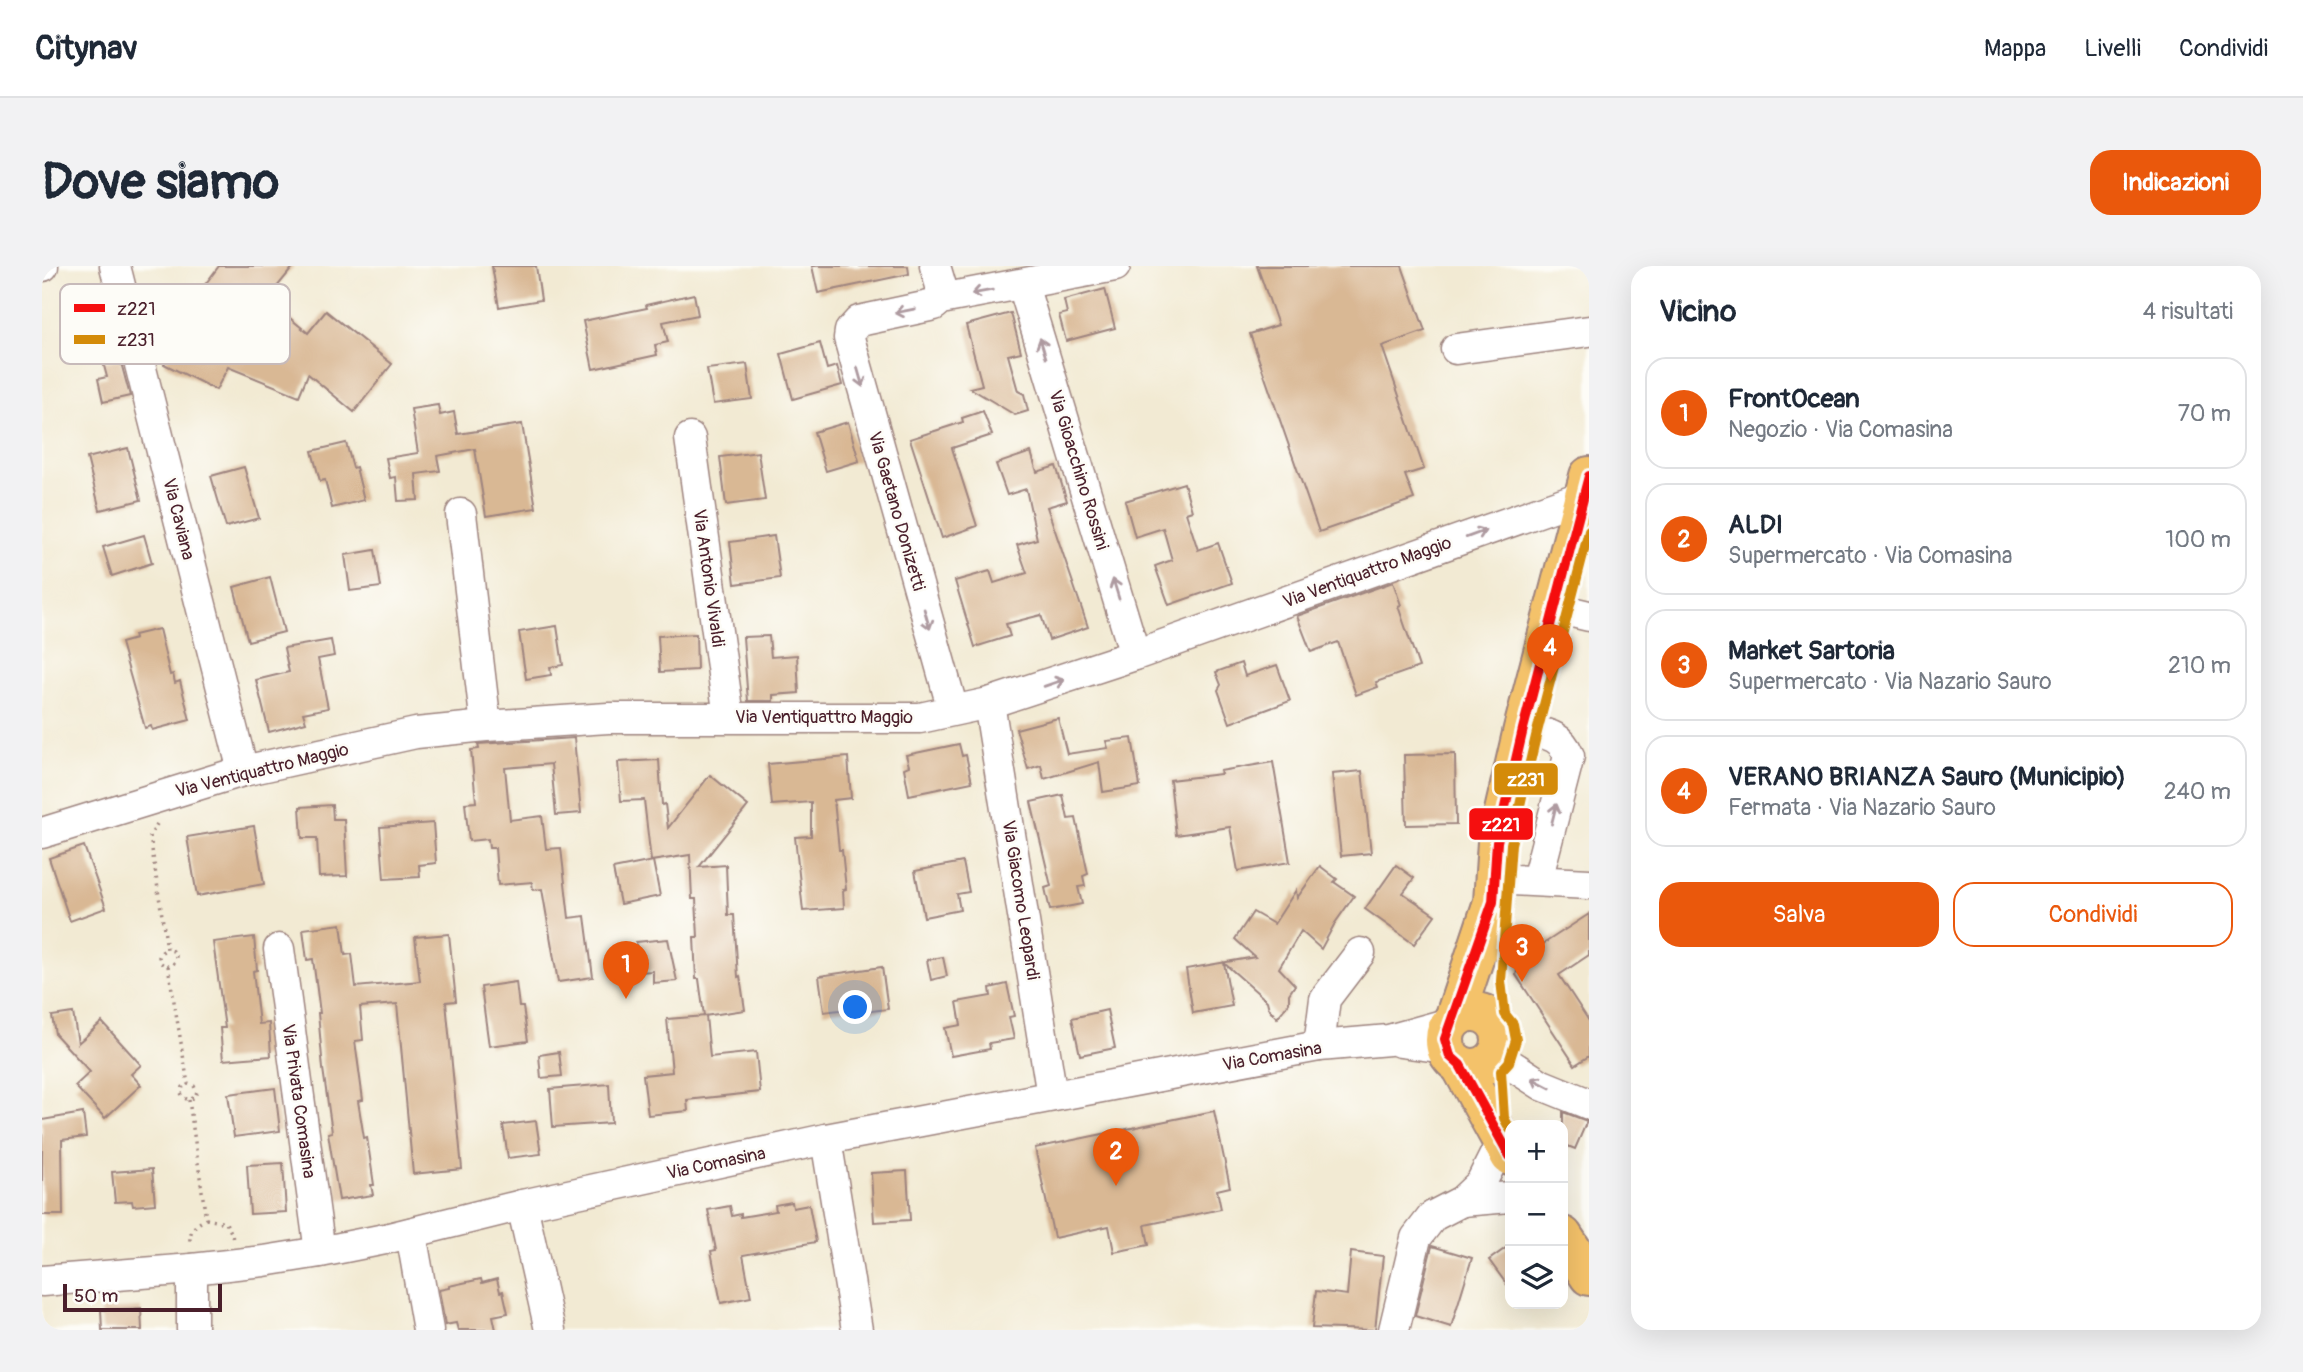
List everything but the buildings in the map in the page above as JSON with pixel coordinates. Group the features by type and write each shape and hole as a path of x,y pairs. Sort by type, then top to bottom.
{"main road":[{"path":"1501,1140 1470,1042 1489,1002 1487,971 1497,842 1523,729 1572,612 1586,486"},
{"path":"1568,1244 1589,1276"}],"street":[{"name":"Via Caviana","path":"115,266 120,284"},
{"path":"935,266 941,286 941,299 1115,266"},
{"name":"Via Gioacchino Rossini","path":"1023,285 1135,655"},
{"name":"Via Gaetano Donizetti","path":"941,299 934,305 866,319 854,325 849,338 953,710"},
{"path":"1456,349 1589,331"},
{"name":"Via Caviana","path":"140,364 243,771"},
{"name":"Via Antonio Vivaldi","path":"690,439 729,717"},
{"name":"Via Ventiquattro Maggio","path":"42,833 243,771 416,733 608,718 920,718 989,703 1135,655 1586,486"},
{"path":"461,514 486,726"},
{"name":"Via Giacomo Leopardi","path":"989,703 1052,1096"},
{"path":"1523,729 1553,736 1564,744 1569,756 1537,880"},
{"path":"1493,890 1537,880 1589,884"},
{"name":"Via Privata Comasina","path":"279,949 320,1252"},
{"path":"1319,1046 1325,999 1360,953"},
{"name":"Via Comasina","path":"42,1281 191,1259 264,1261 320,1252 826,1139 1319,1046 1389,1040 1470,1042"},
{"path":"1470,1042 1542,1085 1589,1104"},
{"path":"826,1139 857,1330"},
{"path":"1394,1330 1416,1238 1433,1216 1462,1201 1481,1183 1501,1140"},
{"path":"1462,1201 1505,1197"},
{"path":"523,1205 550,1330"},
{"path":"411,1233 428,1330"},
{"path":"191,1259 192,1330"}],"path":[{"path":"160,796 164,810 150,836 167,949"},
{"path":"167,949 173,951 176,956 176,962 168,966 161,963 159,957 167,949"},
{"path":"168,966 188,1084"},
{"path":"188,1084 183,1087 181,1093 189,1100"},
{"path":"188,1084 194,1086 197,1092 195,1097 189,1100"},
{"path":"189,1100 206,1219"},
{"path":"191,1259 190,1236 194,1226 206,1219 226,1223 234,1244 223,1245"}],"transit line":[{"name":"z221","path":"1505,1147 1460,1065 1450,1056 1445,1039 1493,902 1497,842 1523,729 1589,476"},
{"name":"z231","path":"1505,1120 1501,1071 1509,1062 1516,1040 1513,1024 1505,1014 1501,981 1511,844 1589,531"}],"place":[{"name":"VERANO BRIANZA Sauro (Municipio)","path":"1550,682"},
{"name":"Market Sartoria","path":"1522,982"},
{"name":"FrontOcean","path":"626,999"},
{"name":"ALDI","path":"1116,1186"}]}
